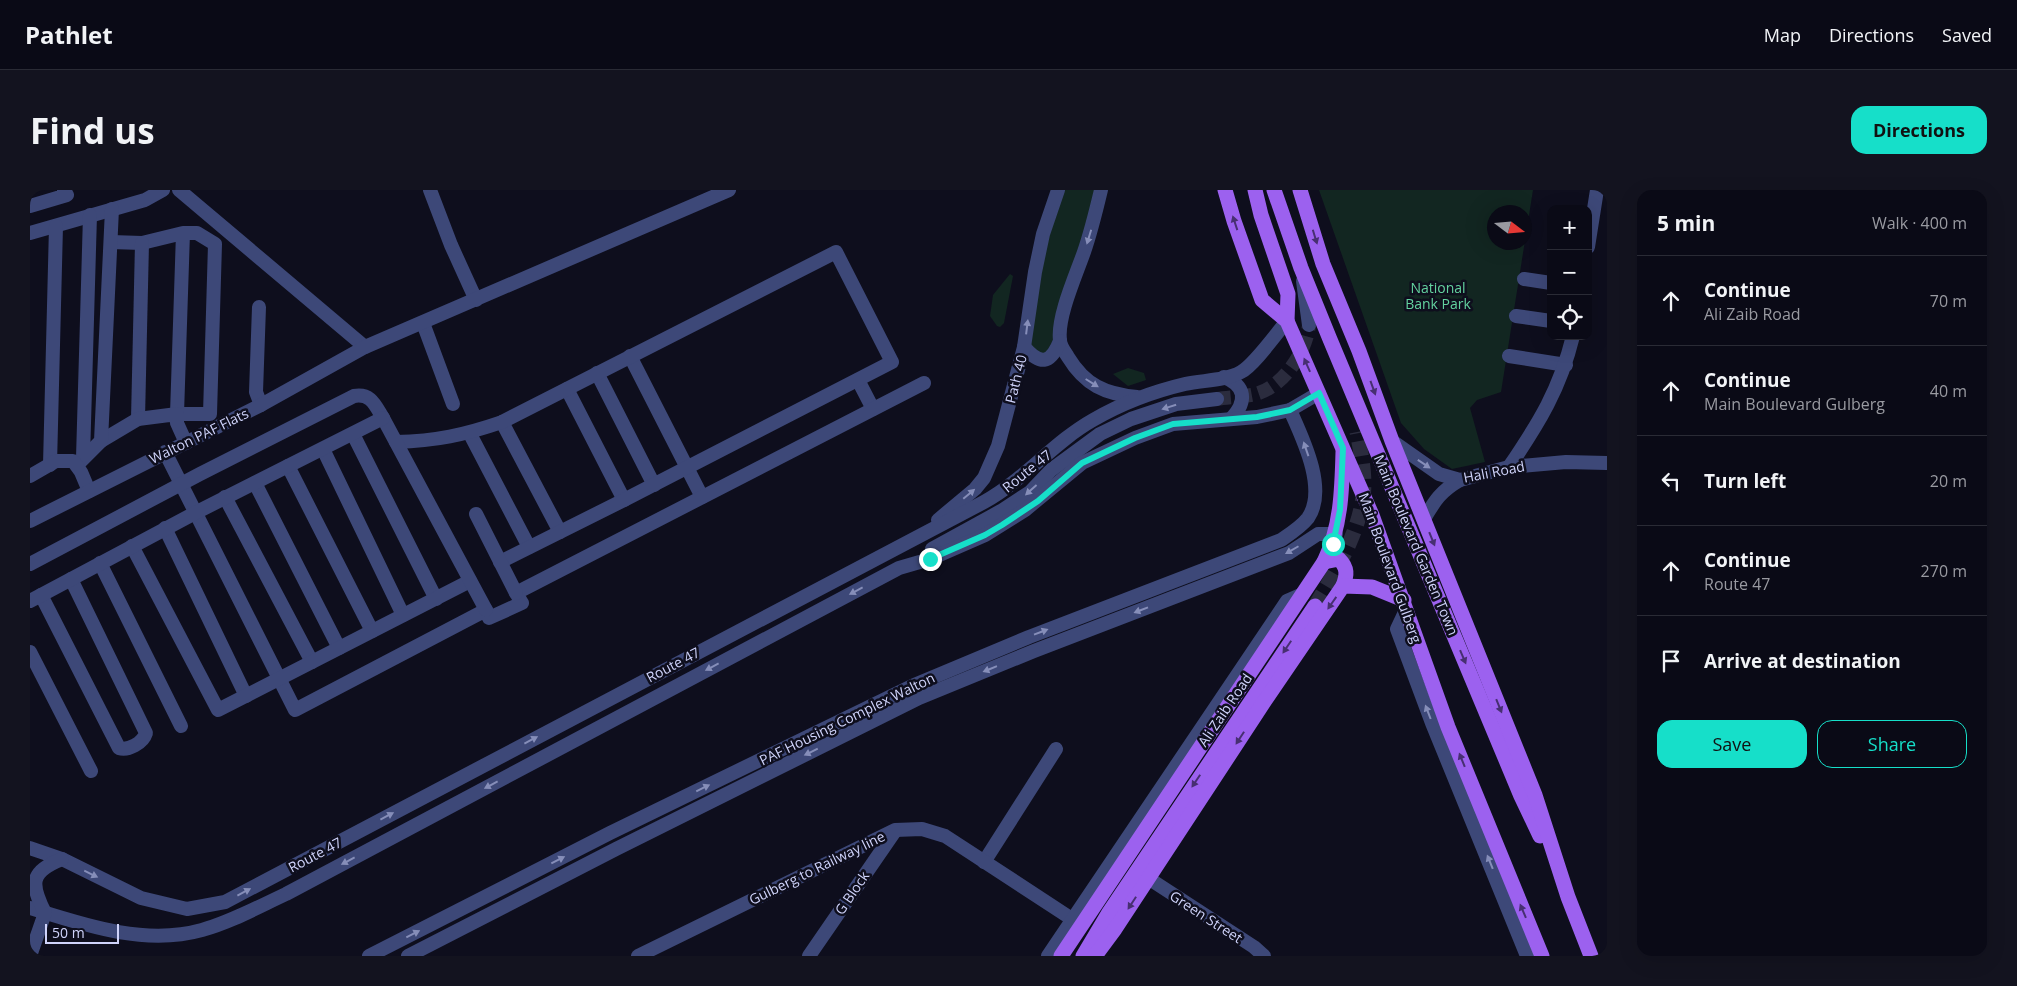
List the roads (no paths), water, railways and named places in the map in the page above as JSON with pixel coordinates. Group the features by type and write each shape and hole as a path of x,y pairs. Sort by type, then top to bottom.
{"main road":[{"name":"Main Boulevard Gulberg","path":"1225,190 1262,300 1287,321 1372,514 1448,727 1542,956"},
{"path":"1255,190 1261,215 1288,294 1287,321"},
{"name":"Main Boulevard Garden Town","path":"1274,190 1301,268 1329,337 1521,796 1568,897"},
{"path":"1300,190 1323,264 1392,441 1535,795 1568,897 1589,949"},
{"path":"1329,337 1357,432"},
{"name":"Ali Zaib Road","path":"1061,956 1324,562 1336,534 1341,503 1343,448"},
{"path":"1324,562 1339,559 1344,564 1347,570 1343,586 1372,587 1405,605"},
{"name":"Ali Zaib Road","path":"1095,956 1343,586"},
{"path":"1083,956 1108,914 1216,751 1315,606"}],"street":[{"path":"30,206 67,195 64,190"},
{"path":"30,233 145,200 163,190"},
{"path":"180,190 365,347"},
{"path":"430,190 476,300"},
{"name":"Walton PAF Flats","path":"30,521 261,405 365,347 729,190"},
{"name":"Path 40","path":"918,536 974,489 984,478 998,446 1024,347 1035,272 1043,234 1058,190"},
{"path":"1024,347 1034,358 1042,360 1054,354 1060,341 1064,312 1087,244 1101,190"},
{"path":"1592,222 1597,190"},
{"path":"101,441 112,209"},
{"path":"89,491 80,461 90,215"},
{"path":"50,465 56,226"},
{"path":"30,476 56,461 80,461 101,441 138,418 177,414 210,414 214,244 196,234 183,233 142,243 111,242"},
{"path":"183,233 176,424 186,443"},
{"path":"138,418 142,243"},
{"path":"396,442 428,441 470,434 502,422 836,252 892,362 500,562"},
{"path":"1301,268 1309,325"},
{"path":"1524,278 1547,282"},
{"path":"259,307 256,392 261,405"},
{"path":"1516,316 1547,320"},
{"name":"Route 47","path":"30,848 62,859 141,898 187,909 225,902 999,494 1082,426 1138,397 1186,384 1240,373 1248,367 1287,321"},
{"path":"422,323 453,404"},
{"path":"1509,467 1535,429 1566,365 1572,340"},
{"path":"1060,341 1074,367 1085,379 1099,388 1119,395 1138,397"},
{"path":"630,356 702,497"},
{"path":"1509,356 1566,365"},
{"path":"598,373 654,485"},
{"path":"1224,377 1234,381 1242,394 1241,403 1232,418"},
{"path":"858,380 873,408"},
{"path":"516,593 924,382"},
{"path":"567,389 624,500"},
{"name":"Route 47","path":"30,908 81,924 127,934 172,935 201,930 231,920 286,894 899,568 930,559 985,535 1038,501 1082,463 1135,438 1173,424 1257,417 1290,410 1319,393"},
{"path":"30,564 200,474 354,396 362,395 370,397 383,418 489,618 522,603 476,514"},
{"path":"899,568 1009,506 1030,492 1051,470 1100,434 1131,419 1176,404 1216,399"},
{"name":"PAF Housing Complex Walton","path":"369,956 610,833 912,686 1030,637 1281,540 1308,517 1312,507 1314,491 1311,464 1290,410"},
{"path":"70,579 146,733 145,737 135,745 123,749 118,748 35,598 70,579 194,513 383,418"},
{"path":"502,422 560,532"},
{"path":"353,434 436,599"},
{"path":"470,434 529,547"},
{"name":"Hali Road","path":"1392,441 1439,474 1460,480 1509,467 1566,462 1607,463"},
{"path":"323,449 403,615"},
{"path":"165,452 194,513 295,710 486,610"},
{"path":"288,466 372,631"},
{"path":"1424,519 1434,502 1445,489 1460,480"},
{"path":"255,483 339,648"},
{"path":"225,497 312,662"},
{"path":"166,528 246,696"},
{"name":"PAF Housing Complex Walton","path":"408,956 616,849 919,698 1034,651 1289,553 1318,534 1336,534"},
{"path":"132,546 216,708 221,710 279,678 470,581"},
{"path":"100,563 181,726"},
{"path":"1048,956 1287,601 1303,594"},
{"path":"1405,605 1397,630 1432,723 1527,956"},
{"path":"30,652 91,771"},
{"path":"984,862 1056,749"},
{"name":"Gulberg to Railway line","path":"638,956 895,830 922,829 945,836 1072,919"},
{"name":"G Block","path":"809,956 895,830"},
{"path":"30,956 45,913 32,888 32,878 39,869 62,859"},
{"name":"Green Street","path":"1148,878 1264,956"},
{"path":"1589,949 1596,956"}],"tunnel":[{"path":"1217,399 1256,394 1276,384 1292,367 1298,357 1309,325"},
{"path":"1315,606 1351,540 1360,512 1364,481 1357,432"}],"park label":[{"name":"National Bank Park","path":"1438,296"}]}
